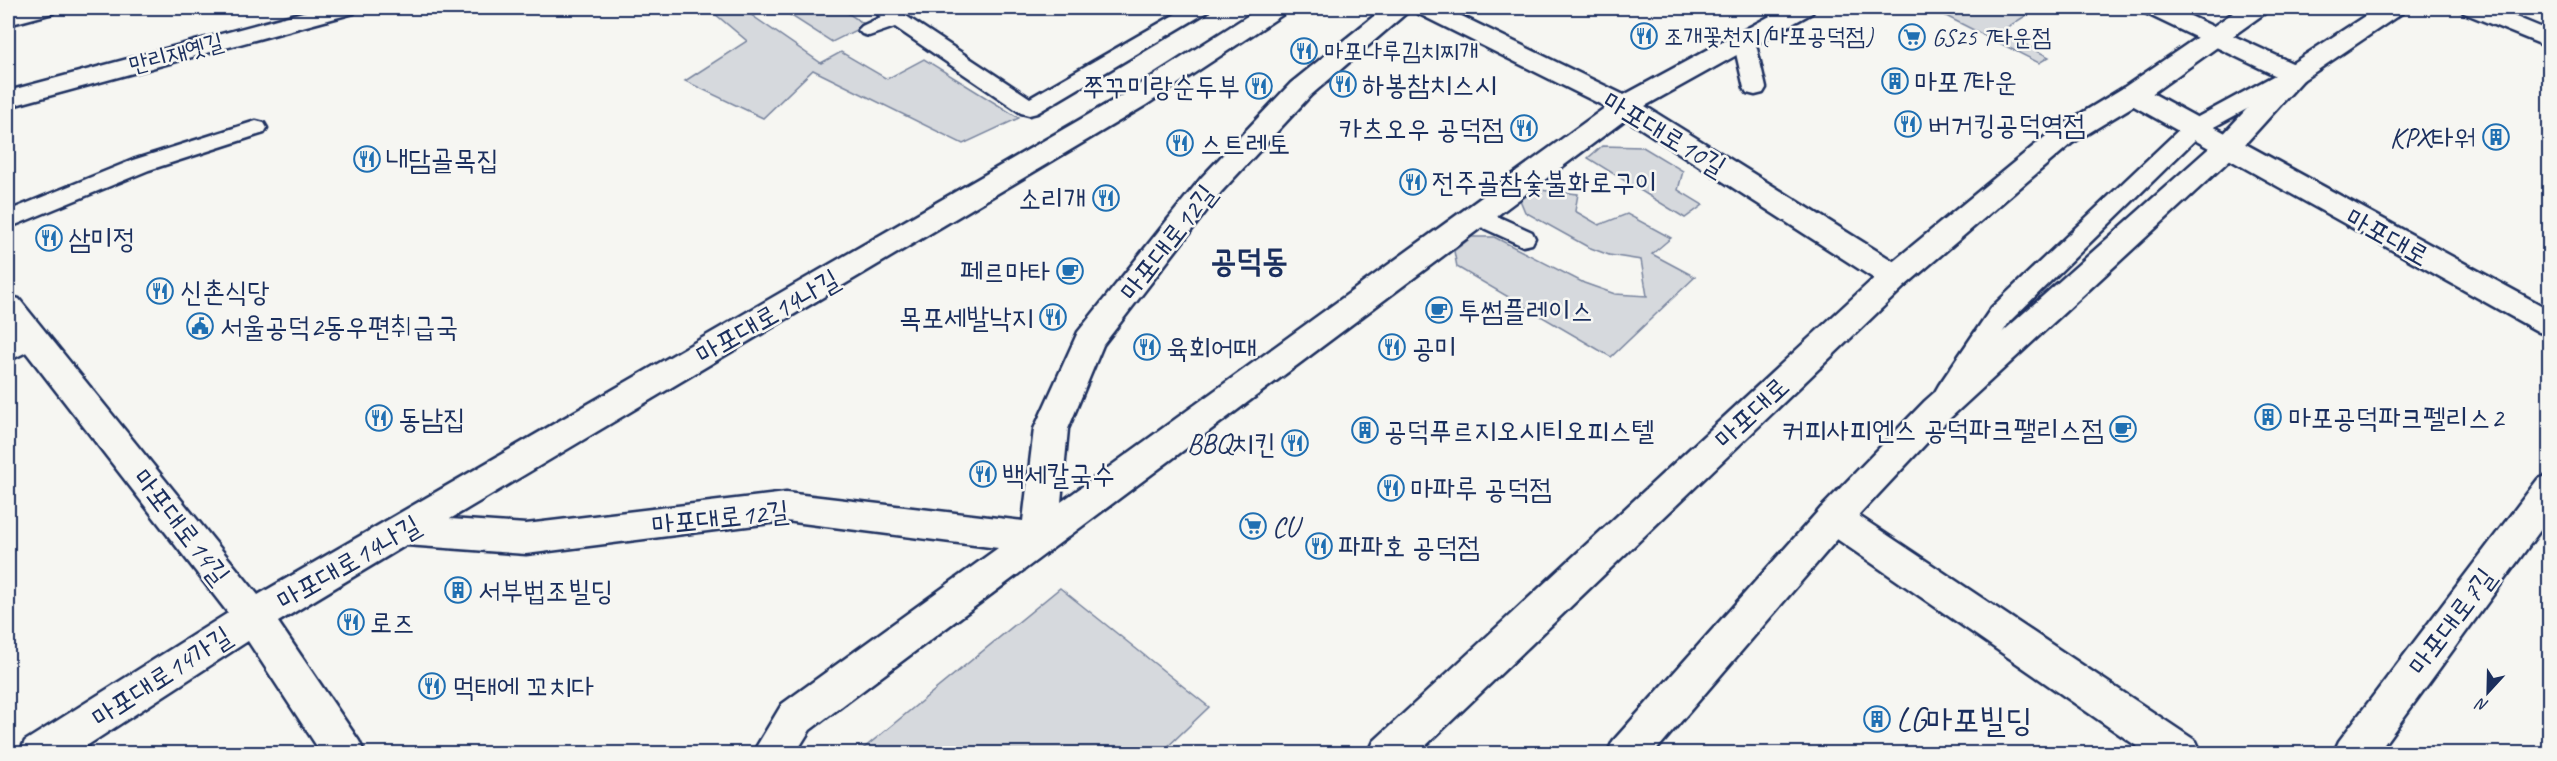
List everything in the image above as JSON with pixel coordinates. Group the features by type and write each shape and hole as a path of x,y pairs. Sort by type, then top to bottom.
{"street":[{"path":"8,17 44,8"},
{"name":"만리재옛길","path":"8,99 345,8"},
{"name":"마포대로14나길","path":"253,617 1136,99 1276,8"},
{"name":"마포대로12길","path":"401,530 526,539 786,507 1039,538 1051,429 1089,340 1210,185 1300,89 1397,8"},
{"name":"마포대로10길","path":"1426,8 1625,106 1895,276"},
{"path":"772,753 796,717 1625,106 1803,8"},
{"path":"2154,8 2294,74"},
{"name":"마포대로","path":"1388,753 1895,276 2062,137 2133,94 2256,8"},
{"path":"1627,753 1834,518 1937,410 2226,148 2294,74 2393,8"},
{"path":"2473,8 2550,40"},
{"name":"마포대로","path":"2133,94 2226,148 2550,324"},
{"name":"마포대로14길","path":"8,307 20,344 253,617 345,753"},
{"name":"마포대로7길","path":"2353,753 2550,489"},
{"path":"1834,518 2182,753"},
{"name":"마포대로14가길","path":"39,753 253,617"}],"lane":[{"path":"868,30 889,13 1029,108 1200,8"},
{"path":"1744,40 1755,87"},
{"path":"1937,410 2001,314 2193,129 2294,74"},
{"path":"8,220 141,165 256,128"},
{"path":"1477,215 1523,238"}],"shaded area":[{"path":"708,8 741,8 821,63 841,52 887,79 924,59 1019,118 963,144 813,70 763,118 685,81 747,41"},
{"path":"779,8 840,8 866,25 832,42"},
{"path":"1930,8 2038,8 2000,32 2049,57 2039,63"},
{"path":"1602,146 1643,147 1683,171 1678,190 1703,205 1685,218 1588,158"},
{"path":"1530,189 1578,194 1575,211 1599,225 1627,214 1671,238 1652,254 1695,277 1611,357 1457,267 1454,251 1472,237 1494,237 1584,283 1615,294 1647,296 1641,260 1609,255 1588,247 1525,212 1520,200"},
{"path":"1060,588 1209,707 1161,753 858,753"}],"place":[{"name":"조개꽃천지(마포공덕점)","path":"1644,36"},
{"name":"GS25 T타운점","path":"1912,37"},
{"name":"마포나루김치찌개","path":"1304,51"},
{"name":"마포T타운","path":"1895,81"},
{"name":"하봉참치스시","path":"1343,84"},
{"name":"쭈꾸미랑순두부","path":"1259,86"},
{"name":"버거킹공덕역점","path":"1908,124"},
{"name":"카츠오우 공덕점","path":"1524,128"},
{"name":"KPX타워","path":"2496,137"},
{"name":"스트레토","path":"1180,143"},
{"name":"내담골목집","path":"367,159"},
{"name":"전주골참숯불화로구이","path":"1413,182"},
{"name":"소리개","path":"1106,198"},
{"name":"삼미정","path":"49,238"},
{"name":"페르마타","path":"1070,271"},
{"name":"신촌식당","path":"160,291"},
{"name":"투썸플레이스","path":"1439,310"},
{"name":"목포세발낙지","path":"1053,317"},
{"name":"서울공덕2동우편취급국","path":"200,326"},
{"name":"육회어때","path":"1147,347"},
{"name":"공미","path":"1392,347"},
{"name":"마포공덕파크펠리스2","path":"2268,417"},
{"name":"동남집","path":"379,418"},
{"name":"커피사피엔스 공덕파크팰리스점","path":"2123,429"},
{"name":"공덕푸르지오시티오피스텔","path":"1365,430"},
{"name":"BBQ치킨","path":"1295,443"},
{"name":"백세칼국수","path":"983,474"},
{"name":"마파루 공덕점","path":"1391,488"},
{"name":"CU","path":"1253,526"},
{"name":"파파호 공덕점","path":"1319,546"},
{"name":"서부법조빌딩","path":"458,590"},
{"name":"로즈","path":"351,622"},
{"name":"먹태에 꼬치다","path":"432,686"},
{"name":"LG마포빌딩","path":"1877,719"}],"district":[{"name":"공덕동","path":"1249,260"}]}
